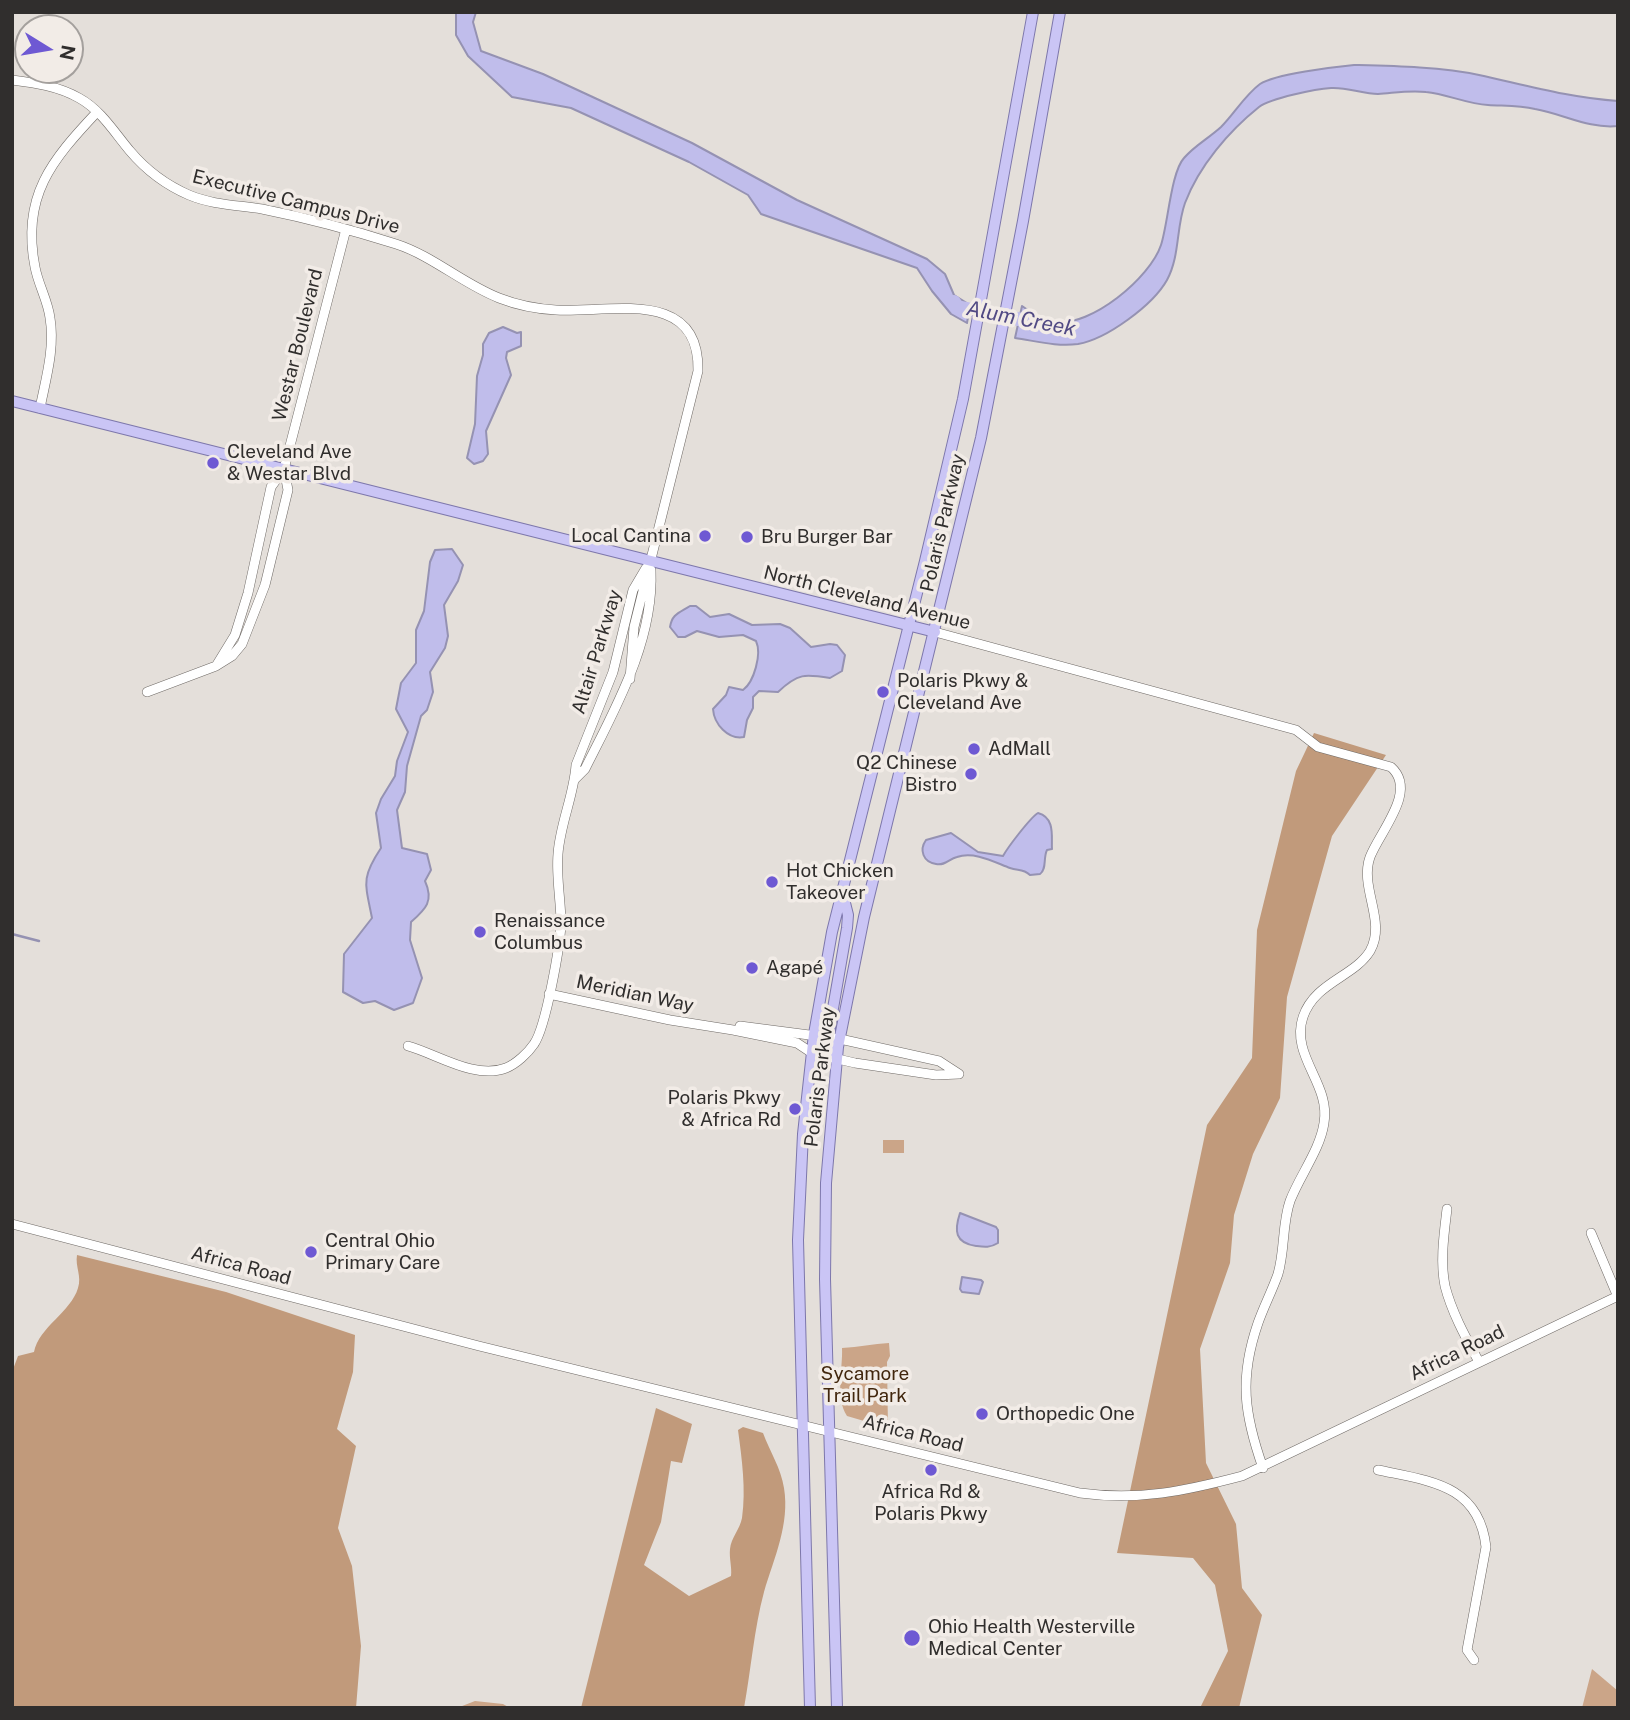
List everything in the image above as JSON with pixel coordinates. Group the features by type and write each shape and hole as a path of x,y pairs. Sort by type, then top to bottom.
{"main road":[{"name":"Polaris Parkway","path":"810,1708 799,1274 800,1185 814,1034 832,932 963,400 1033,12"},
{"name":"Polaris Parkway","path":"834,1038 975,462 1000,348 1060,12"},
{"name":"North Cleveland Avenue","path":"12,401 934,632"},
{"path":"837,1058 834,1038 848,915 842,892"},
{"name":"Polaris Parkway","path":"837,1058 826,1183 825,1279 837,1708"}],"street":[{"name":"Executive Campus Drive","path":"12,80 55,88 79,98 97,112 141,163 158,178 205,201 258,209 346,229 406,247 481,290 519,304 554,310 648,308 670,315 686,327 697,349 698,371 651,561"},
{"path":"40,408 52,343 50,317 35,269 33,217 38,194 48,171 61,150 97,112"},
{"name":"Westar Boulevard","path":"216,666 236,635 271,487 284,469 346,229"},
{"name":"Westar Boulevard","path":"147,692 216,666 232,656 242,645 265,585 288,490 284,469"},
{"name":"Altair Parkway","path":"575,779 585,769 629,679 653,594 651,561"},
{"name":"Altair Parkway","path":"408,1046 473,1069 494,1070 505,1068 534,1045 550,994 561,923 558,847 561,825 575,779 576,765 613,672 633,590 651,561"},
{"name":"North Cleveland Avenue","path":"934,632 1296,730 1318,747 1391,767 1402,782 1396,806 1370,859 1367,877 1376,921 1374,940 1369,952 1310,1002 1300,1027 1303,1054 1321,1090 1325,1116 1319,1140 1290,1202 1279,1271 1250,1346 1246,1410 1263,1468"},
{"name":"Meridian Way","path":"550,994 670,1020 797,1043 812,1053 837,1058 909,1072 959,1074 939,1061 814,1034 752,1027 714,1027"},
{"path":"1447,1209 1443,1258 1446,1287 1456,1318 1479,1362"},
{"name":"Africa Road","path":"12,1224 479,1346 1104,1497 1182,1492 1263,1468 1618,1296"},
{"path":"1591,1233 1618,1296"},
{"path":"1378,1470 1450,1488 1476,1513 1482,1524 1486,1547 1467,1650 1474,1660"}],"green space":[{"path":"883,1140 904,1140 904,1153 883,1153"},
{"name":"Sycamore Trail Park","path":"889,1343 888,1428 847,1416 841,1400 840,1383 842,1348"},
{"path":"1592,1669 1618,1691 1618,1708 1582,1708"},
{"path":"475,1701 503,1704 510,1708 457,1708"}],"shaded area":[{"path":"1314,733 1386,755 1332,836 1287,997 1280,1098 1253,1154 1234,1215 1230,1263 1200,1349 1206,1463 1236,1524 1242,1588 1262,1615 1239,1708 1200,1708 1228,1651 1215,1585 1193,1558 1117,1553 1207,1125 1252,1058 1257,930 1296,771"},
{"path":"77,1255 226,1292 355,1335 353,1372 337,1429 356,1446 338,1528 352,1566 361,1646 356,1708 12,1708 12,1372 18,1356 34,1352 42,1335 74,1297 79,1284"},
{"path":"656,1408 692,1424 682,1463 671,1461 661,1522 644,1565 689,1596 731,1576 730,1549 741,1522 744,1496 738,1430 743,1427 763,1433 783,1481 783,1528 764,1592 744,1708 581,1708"}],"water":[{"path":"456,12 476,12 473,22 481,51 543,74 692,143 797,200 927,259 945,274 954,295 970,305 967,323 951,314 917,268 761,214 748,195 689,162 571,108 512,97 468,56 456,35"},
{"path":"1354,65 1449,70 1565,94 1618,101 1618,126 1596,125 1546,111 1480,104 1420,91 1378,94 1331,88 1273,100 1259,107 1237,127 1216,150 1198,176 1182,213 1171,271 1151,300 1128,320 1090,341 1070,345 1015,338 1022,306 1033,314 1055,322 1085,317 1117,298 1145,272 1161,245 1173,186 1184,158 1221,127 1260,84 1291,74"},
{"path":"503,327 521,332 521,346 507,352 511,375 486,431 488,454 483,461 474,464 467,458 475,424 477,376 483,344 489,333"},
{"path":"452,549 463,565 458,581 444,605 448,636 445,648 430,672 433,692 427,710 421,716 407,766 405,792 397,810 402,848 427,854 431,870 425,881 429,894 427,904 411,922 410,940 422,978 413,1003 394,1010 375,1001 363,1003 343,992 344,954 372,918 366,881 370,867 381,848 376,813 395,776 397,761 408,732 396,709 401,683 416,663 416,630 424,611 430,562 435,550"},
{"path":"690,606 696,606 710,617 729,614 752,625 780,624 790,628 811,647 837,645 845,655 842,671 830,678 802,676 778,692 759,691 753,697 753,708 747,720 744,737 733,736 719,725 713,709 726,695 729,687 743,690 751,681 758,647 756,641 743,635 719,637 697,631 685,637 678,637 670,627 672,619"},
{"path":"1038,813 1048,819 1052,834 1052,849 1047,850 1040,874 1030,875 1023,870 977,856 954,858 939,864 928,861 923,855 926,840 951,833 978,852 1003,856 1019,833"},
{"path":"960,1213 996,1227 998,1243 984,1247 960,1239 957,1225"},
{"path":"962,1277 983,1282 979,1294 962,1292"}],"waterway":[{"name":"Alum Creek","path":"954,302 957,307 1038,323"},
{"path":"12,934 39,941"}],"place":[{"name":"Cleveland Ave & Westar Blvd","path":"213,463"},
{"name":"Local Cantina","path":"705,536"},
{"name":"Bru Burger Bar","path":"747,537"},
{"name":"Polaris Pkwy & Cleveland Ave","path":"883,692"},
{"name":"AdMall","path":"974,749"},
{"name":"Q2 Chinese Bistro","path":"971,774"},
{"name":"Hot Chicken Takeover","path":"772,882"},
{"name":"Renaissance Columbus","path":"480,932"},
{"name":"Agapé","path":"752,968"},
{"name":"Polaris Pkwy & Africa Rd","path":"795,1109"},
{"name":"Central Ohio Primary Care","path":"311,1252"},
{"name":"Orthopedic One","path":"982,1414"},
{"name":"Africa Rd & Polaris Pkwy","path":"931,1470"},
{"name":"Ohio Health Westerville Medical Center","path":"912,1638"}]}
